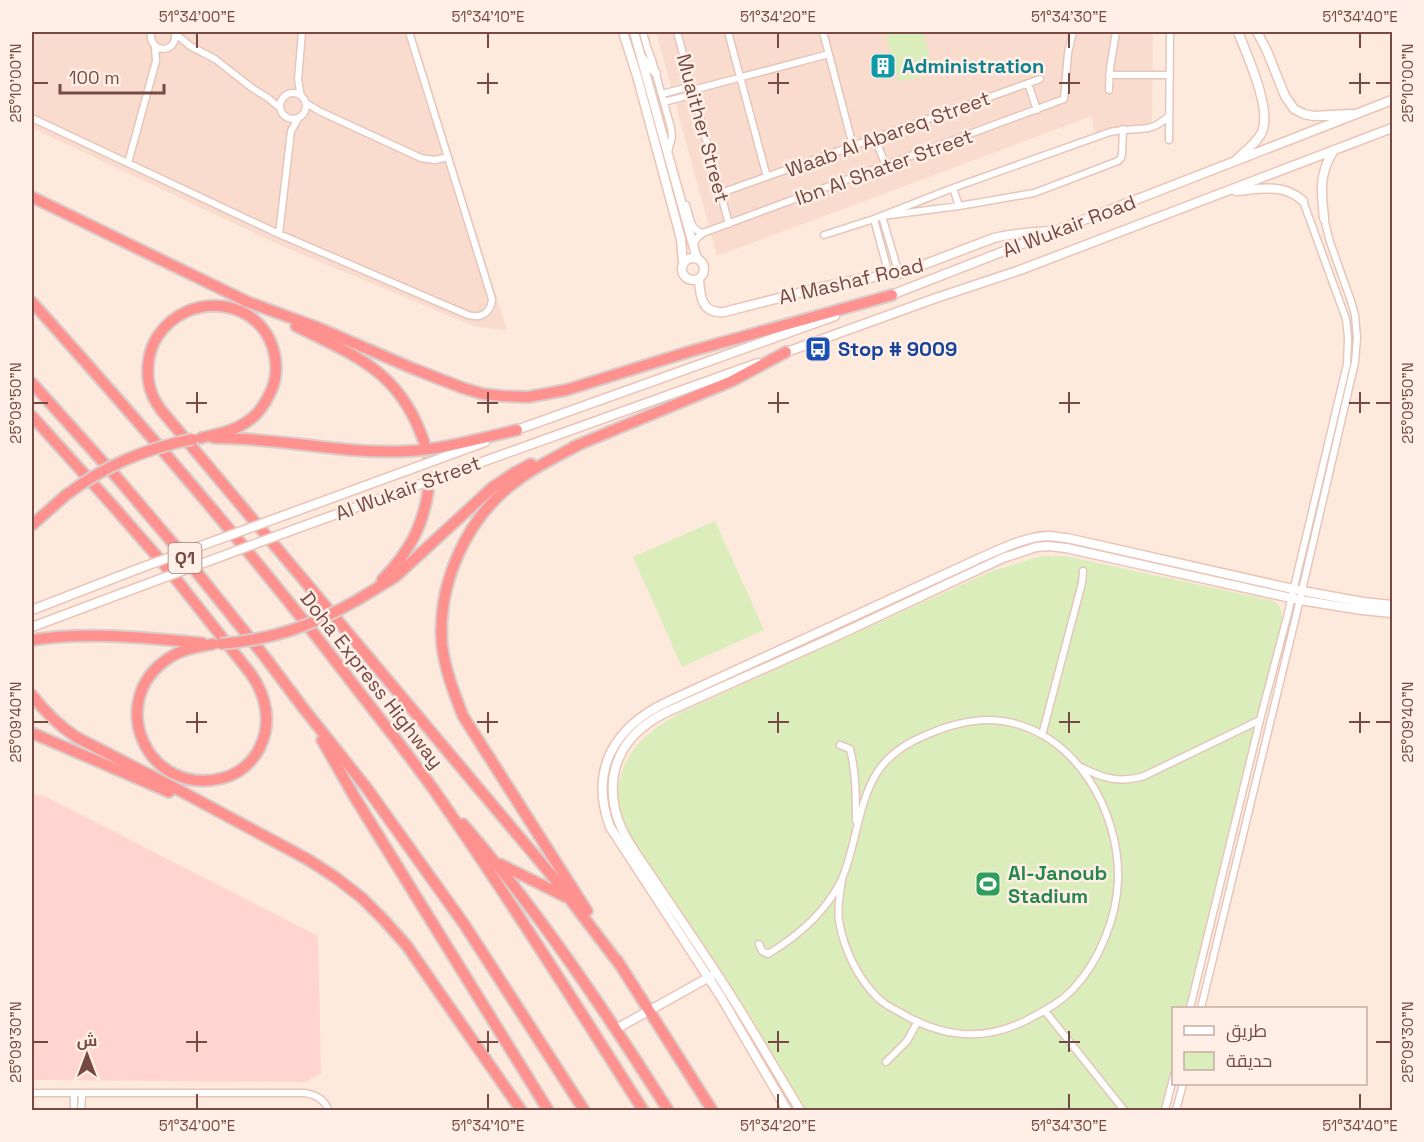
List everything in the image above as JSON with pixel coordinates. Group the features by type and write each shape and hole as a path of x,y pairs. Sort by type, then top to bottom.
{"highway":[{"path":"32,197 367,363 391,384 411,410 424,442"},
{"path":"245,301 319,328 463,388 483,394 528,397 566,390 688,352 892,295"},
{"name":"Doha Express Highway","path":"32,302 131,413 300,615 395,737 434,790 644,1110"},
{"path":"32,525 66,495 99,472 121,461 166,445 197,439 236,428 248,422 258,413 266,402 275,380 276,364 269,338 257,323 244,313 229,307 211,305 195,308 182,313 162,330 154,342 148,369 152,394 161,410 553,877 620,965"},
{"path":"32,416 168,569 257,683 262,693 266,711 265,731 260,748 243,768 229,777 200,782 182,778 166,770 145,746 137,720 137,706 141,691 156,667 183,651 216,644 262,638 320,620 395,577 493,487 514,473 534,462 732,381 786,352"},
{"name":"Q1","path":"32,383 187,560 304,709"},
{"path":"197,439 233,439 374,451 409,451 448,446 517,430"},
{"path":"578,445 537,467 504,491 481,516 465,542 451,574 444,603 442,645 446,665 452,689 463,716 712,1110"},
{"path":"364,595 403,557 412,543 423,516 428,492"},
{"path":"32,536 48,512"},
{"path":"32,640 94,636 216,644"},
{"path":"32,694 50,717 76,737 307,859 362,898 406,946 521,1110"},
{"path":"304,709 354,796 548,1110"},
{"path":"304,709 366,787 452,907 584,1110"},
{"path":"32,733 236,821"},
{"path":"434,790 497,863 574,968 668,1110"},
{"path":"497,863 569,898"}],"main road":[{"path":"623,32 681,239 682,268 685,277 689,280 699,279 704,273 704,265 697,259 687,259 683,263"},
{"path":"634,32 697,259"},
{"path":"1232,163 1262,133 1265,117 1262,98 1238,32"},
{"path":"1257,32 1285,96 1294,109 1313,116 1357,114"},
{"path":"641,56 656,74"},
{"name":"Al Wukair Road","path":"517,430 892,295 1392,100"},
{"name":"Al Wukair Road","path":"786,352 1020,270 1392,128"},
{"path":"1324,218 1322,179 1326,163 1335,150"},
{"path":"1226,192 1278,188 1294,194 1303,201"},
{"name":"Al Mashaf Road","path":"699,279 699,289 704,303 710,310 716,312 860,279 899,274 1002,236 1025,232 1058,231"},
{"name":"Al Wukair Street","path":"32,627 298,528 786,352"},
{"name":"Al Wukair Street","path":"32,610 517,430"},
{"path":"800,1110 760,1043 690,948 615,837 606,816 603,804 603,779 609,757 621,736 640,716 976,560 1021,541 1034,538 1078,540 1296,595 1362,610 1392,613"},
{"path":"1296,595 1392,605"},
{"path":"616,1029 712,975"},
{"path":"712,975 787,1110"}],"street":[{"path":"128,163 156,61 155,46 148,32"},
{"path":"302,32 298,80 301,96 306,104 421,158 435,160 448,157"},
{"path":"32,118 279,234 468,315 478,317 490,309 492,299 409,32"},
{"path":"643,32 671,128 672,137 668,156"},
{"name":"Muaither Street","path":"677,32 729,224"},
{"path":"728,32 767,177"},
{"path":"823,32 854,146"},
{"name":"Ibn Al Shater Street","path":"693,245 703,234 1064,99 1068,53 1073,32"},
{"path":"1109,90 1116,32"},
{"path":"1169,140 1170,32"},
{"path":"176,33 190,46 215,59 280,108 291,130"},
{"path":"156,61 176,40 176,33"},
{"path":"155,46 161,49 190,46"},
{"path":"662,94 693,90 829,54"},
{"path":"1109,75 1170,75"},
{"name":"Waab Al Abareq Street","path":"721,193 1040,79"},
{"path":"280,108 285,96 298,80"},
{"path":"1028,83 1037,110"},
{"path":"664,102 693,90"},
{"path":"268,98 295,93 301,96"},
{"path":"305,113 306,104"},
{"path":"279,234 291,130 298,118 305,113 319,111"},
{"path":"824,235 874,219 1110,132 1156,126 1169,116"},
{"path":"286,117 298,118"},
{"path":"882,216 1034,193 1118,160 1122,154 1123,129"},
{"path":"875,138 886,166"},
{"path":"675,181 681,189 693,226 696,231 703,234"},
{"path":"953,188 959,206"},
{"path":"1201,1007 1347,364 1347,326 1303,201"},
{"path":"882,216 899,274"},
{"path":"1190,1007 1260,720 1296,595 1355,362 1357,332 1355,315 1324,218"},
{"path":"874,219 889,275"},
{"path":"1341,304 1351,301"},
{"path":"1042,735 1082,583 1083,571"},
{"path":"984,720 1004,721 1042,735 1062,748 1080,766 1096,790 1110,824 1116,850 1118,880 1114,910 1100,950 1072,990 1045,1011 1020,1023 993,1033 967,1035 917,1023 880,1001 861,978 847,951 839,920 842,880 869,784 882,765 899,749 925,735 956,724 984,720"},
{"path":"1080,766 1094,774 1111,779 1131,780 1144,776 1260,720"},
{"path":"840,745 850,749 853,763 856,789 856,831"},
{"path":"759,944 762,951 768,954 782,946 827,905 842,880"},
{"path":"1045,1011 1124,1110"},
{"path":"886,1062 907,1041 917,1023"},
{"path":"1165,1110 1172,1079"},
{"path":"1176,1110 1182,1085"},
{"path":"32,1094 304,1094 318,1097 328,1110"},
{"path":"74,1094 74,1110"},
{"path":"81,1110 82,1094"}],"shaded area":[{"path":"32,32 414,32 507,330 476,327 282,246 32,128"},
{"path":"656,32 1153,32 1152,129 1094,132 1092,116 717,256"},
{"path":"32,793 46,797 318,936 321,1073 306,1082 32,1080"}],"green space":[{"path":"897,32 923,32 934,73 899,82 886,35"},
{"path":"715,521 764,630 682,667 633,557"},
{"path":"1042,556 1065,556 1270,600 1280,607 1282,612 1187,1007 1172,1007 1172,1068 1162,1110 805,1110 745,1013 730,996 626,829 617,798 621,775 630,754 644,738 680,713 992,571"}],"tunnel":[{"path":"424,442 429,479 428,492"}],"place":[{"name":"Administration","path":"883,66"},
{"name":"Stop # 9009","path":"818,349"},
{"name":"Al-Janoub Stadium","path":"988,884"}]}
